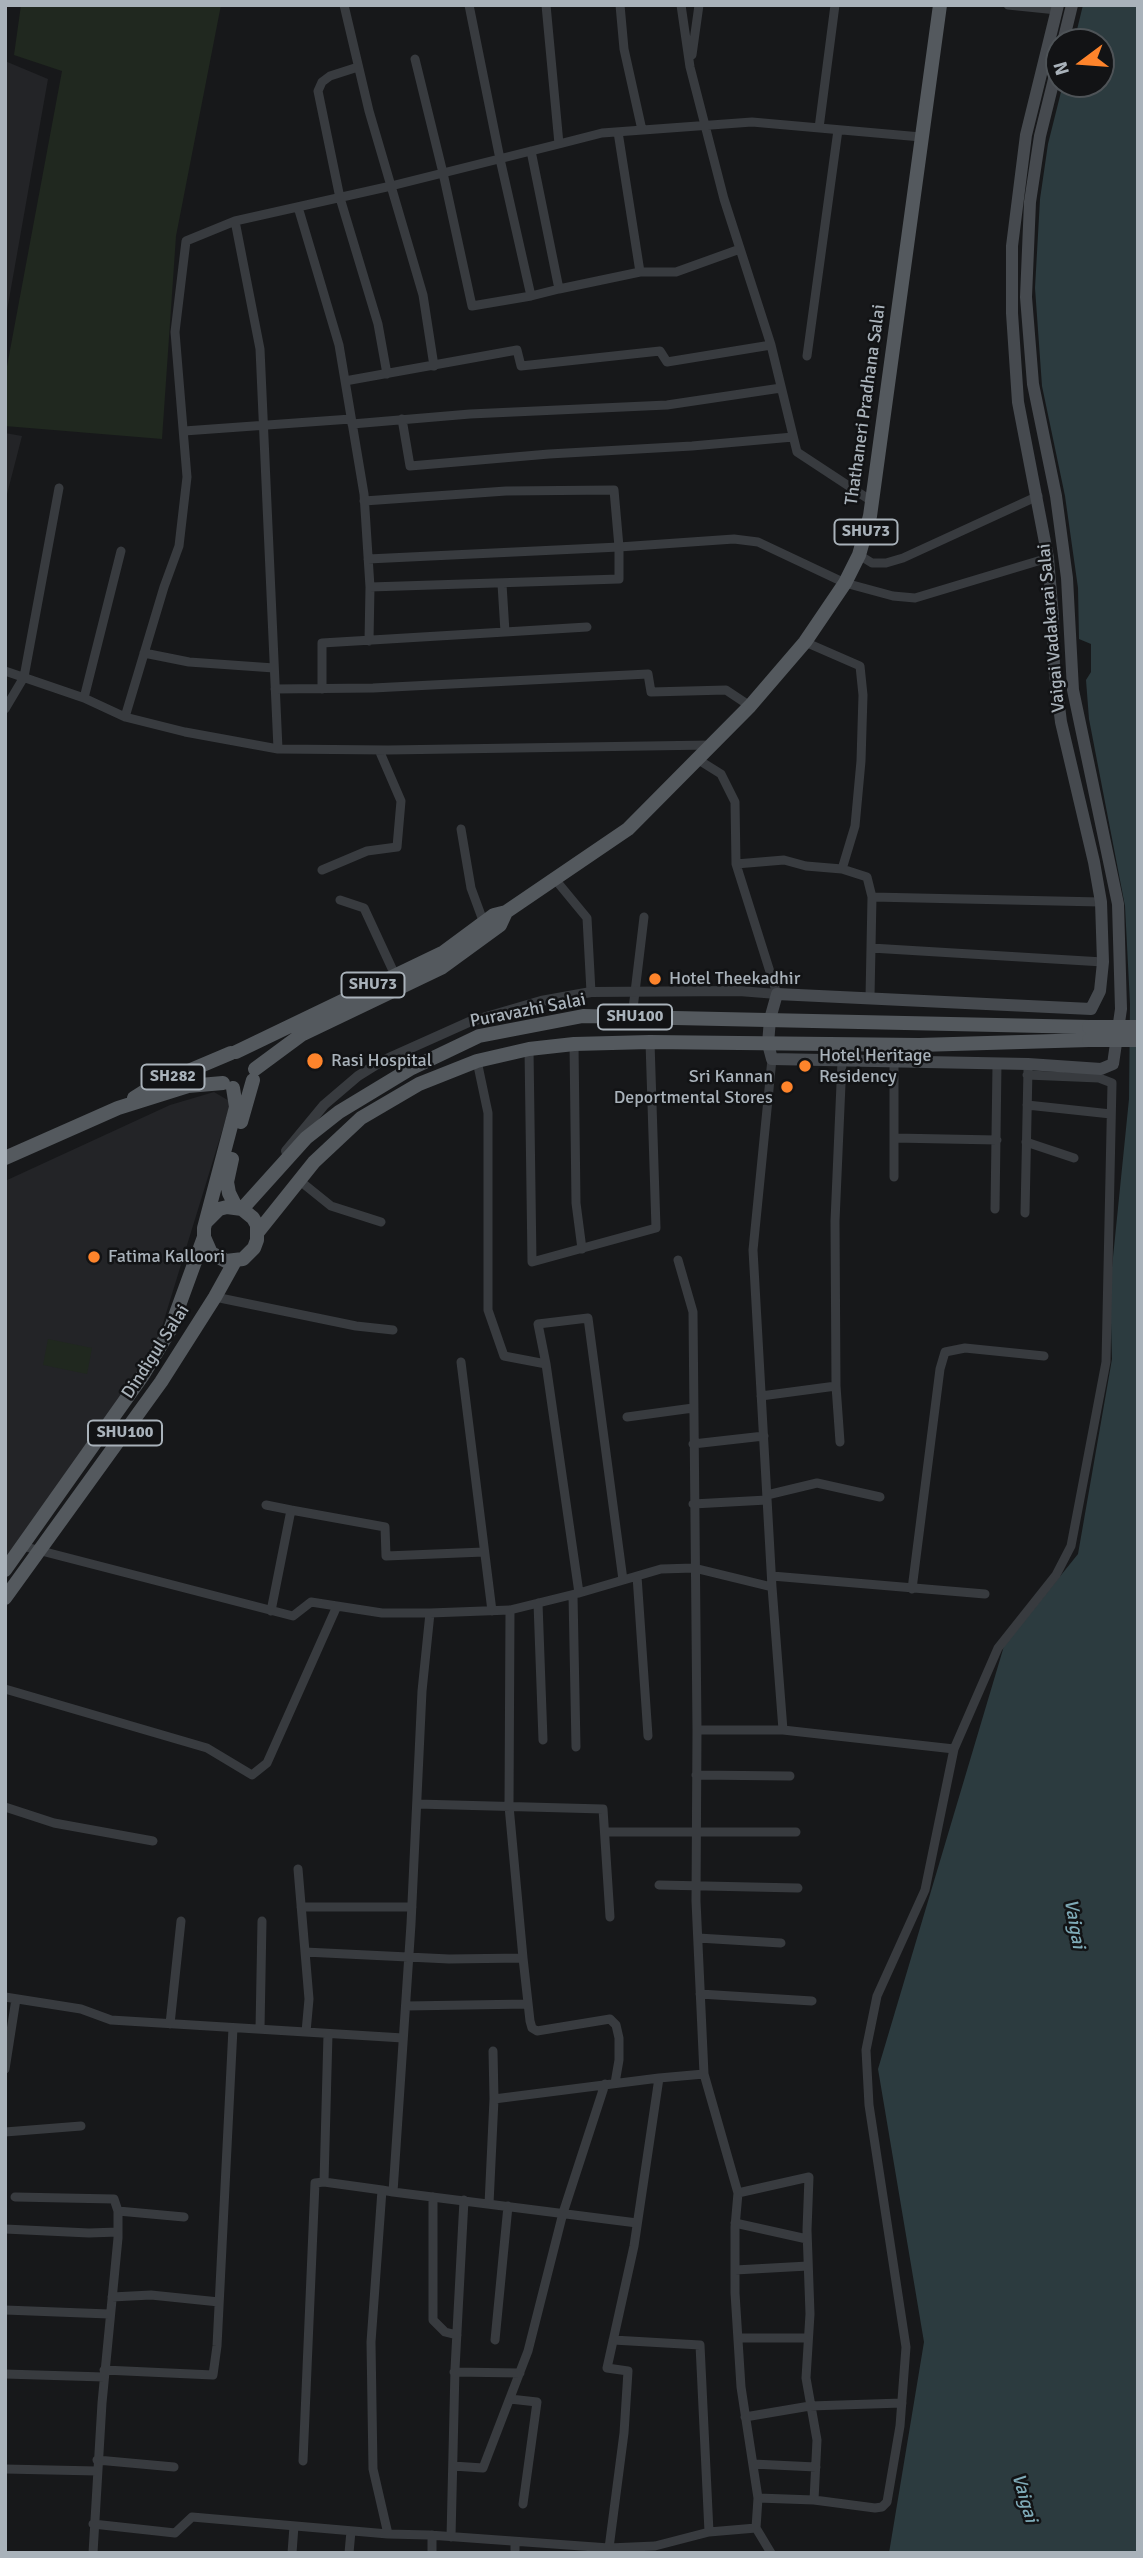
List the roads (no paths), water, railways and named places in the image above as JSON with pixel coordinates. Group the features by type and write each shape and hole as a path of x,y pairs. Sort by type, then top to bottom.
{"main road":[{"name":"Thathaneri Pradhana Salai","path":"254,1074 301,1035 441,968 486,928 494,915 506,912 628,829 750,706 805,642 845,583 859,555 873,502 940,5"},
{"path":"1066,28 1072,5"},
{"name":"Vaigai Vadakarai Salai","path":"777,994 1091,1009 1100,991 1103,962 1101,902 1060,712 1054,666 1054,617 1048,558 1018,402 1012,313 1012,246 1026,135 1057,8"},
{"name":"Vaigai Vadakarai Salai","path":"772,1059 997,1064 1028,1069 1101,1069 1113,1064 1122,1009 1118,904 1073,690 1067,578 1056,496 1033,384 1026,297 1030,202 1040,136 1049,98"},
{"name":"Thathaneri Pradhana Salai","path":"233,1052 444,952 486,928"},
{"path":"772,1059 768,1044 769,1019 777,994"},
{"name":"Puravazhi Salai","path":"239,1208 269,1180 306,1138 339,1112 410,1069 480,1036 583,1016 769,1019 1089,1034"},
{"name":"SHU100","path":"235,1261 249,1254 257,1240 258,1232 314,1162 361,1118 419,1084 477,1061 529,1049 574,1044 650,1042 919,1045 1089,1034 1138,1027"},
{"name":"SHU100","path":"1089,1034 1138,1040"},
{"path":"207,1221 236,1107 228,1085 219,1073 220,1063 233,1052 247,1054 254,1074 227,1182 229,1193 239,1208 253,1218 258,1232"},
{"name":"SH282","path":"118,1108 153,1086 233,1052"},
{"name":"SHU73","path":"228,1085 244,1087 254,1074"},
{"name":"SH282","path":"5,1158 118,1108 188,1086 228,1085"},
{"name":"SHU100","path":"204,1237 207,1221 219,1209 239,1208"},
{"path":"204,1237 211,1252 218,1258 235,1261"},
{"name":"Dindigul Salai","path":"5,1570 150,1364 170,1330 204,1237"},
{"name":"Dindigul Salai","path":"5,1598 161,1382 235,1261"}],"street":[{"path":"344,5 358,67 424,295 434,366"},
{"path":"469,5 499,159 531,296"},
{"path":"546,5 559,144"},
{"path":"620,5 624,49 642,130"},
{"path":"681,5 690,67 724,200 771,345 797,452 873,502"},
{"path":"690,67 699,5"},
{"path":"820,128 835,5"},
{"path":"1008,5 1057,8"},
{"path":"415,59 472,306 640,272 676,272 740,249"},
{"path":"358,67 330,76 321,82 318,91 340,198 378,324 387,374"},
{"path":"125,717 179,546 187,477 175,332 186,241 235,221 391,186 601,133 752,122 921,137"},
{"path":"807,356 838,130"},
{"path":"618,132 640,272"},
{"path":"531,151 559,289"},
{"path":"298,207 339,345 352,421 364,501 370,587 369,641"},
{"path":"235,221 260,349 278,749"},
{"path":"345,380 517,350 521,366 660,351 667,362 771,345"},
{"path":"184,432 264,425 667,405 781,388"},
{"path":"402,419 410,466 793,437"},
{"path":"5,709 24,677 59,488"},
{"path":"364,501 506,491 614,489 619,547 619,579 370,587"},
{"path":"859,555 872,564 903,558 1038,496"},
{"path":"368,559 619,547 734,538 758,542 845,583 893,596 915,598 1048,558"},
{"path":"84,698 121,551"},
{"path":"502,584 505,632"},
{"path":"323,689 321,643 587,627"},
{"path":"805,642 859,666 863,695 861,761 855,826 842,869"},
{"path":"144,653 189,662 274,668"},
{"path":"5,671 84,698 125,717 185,732 278,749 713,745"},
{"path":"275,689 373,688 648,674 651,692 726,690 750,706"},
{"path":"322,870 367,851 397,847 401,801 379,750"},
{"path":"269,1180 267,1173 324,1105 358,1076 382,1061 469,1022 541,1001 591,992 739,991 777,994 736,864 735,802 721,774 697,759"},
{"path":"461,829 471,888 486,928"},
{"path":"736,864 784,860 806,866 842,869 867,877 872,897 870,997"},
{"path":"554,878 587,918 591,992"},
{"path":"872,897 1101,902"},
{"path":"340,900 364,908 395,975"},
{"path":"632,1017 644,917"},
{"path":"871,948 1103,962"},
{"path":"529,1049 532,1262 656,1228 650,1042"},
{"path":"574,1044 576,1203 582,1249"},
{"path":"772,1059 753,1250 783,1730"},
{"path":"477,1061 488,1112 488,1310 504,1356 545,1364"},
{"path":"841,1441 836,1386 835,1221 842,1061"},
{"path":"894,1062 894,1177"},
{"path":"995,1209 997,1064"},
{"path":"758,2498 814,2500 875,2508 882,2507 887,2502 902,2403 906,2347 869,2105 866,2050 877,1996 925,1890 954,1749 998,1648 1056,1575 1071,1546 1106,1362 1112,1083 1099,1078 1028,1069 1025,1213"},
{"path":"1027,1105 1111,1114"},
{"path":"894,1138 997,1140"},
{"path":"1026,1142 1074,1158"},
{"path":"300,1181 331,1206 381,1222"},
{"path":"678,1260 692,1312 696,1886 704,2074 738,2193 735,2270 745,2417 758,2498 756,2528 771,2553"},
{"path":"215,1297 356,1326 393,1330"},
{"path":"576,1747 576,1594 538,1324 588,1318 623,1580"},
{"path":"912,1589 940,1369 945,1352 965,1348 1044,1356"},
{"path":"461,1362 492,1611"},
{"path":"761,1395 836,1386"},
{"path":"627,1417 693,1408"},
{"path":"693,1444 764,1436"},
{"path":"694,1504 767,1498 817,1483 880,1497"},
{"path":"266,1504 384,1527 386,1556 484,1552"},
{"path":"271,1611 290,1510"},
{"path":"22,1546 293,1616 312,1602 383,1613 510,1610 661,1569 694,1568 772,1587"},
{"path":"637,1576 648,1736"},
{"path":"772,1576 985,1594"},
{"path":"538,1603 543,1740"},
{"path":"5,1689 207,1748 252,1775 267,1763 337,1606"},
{"path":"453,2466 483,2468 528,2351 563,2213 619,2060 619,2038 610,2019 537,2031 532,2028 530,2021 509,1807 510,1610"},
{"path":"393,2192 412,1907 422,1691 429,1613"},
{"path":"697,1730 783,1730 954,1749"},
{"path":"696,1775 790,1776"},
{"path":"416,1804 603,1809 610,1917"},
{"path":"5,1807 54,1822 153,1841"},
{"path":"605,1832 796,1832"},
{"path":"298,1869 309,1999 306,2032"},
{"path":"659,1885 798,1888"},
{"path":"301,1907 412,1907"},
{"path":"170,2024 181,1921"},
{"path":"260,2029 262,1921"},
{"path":"698,1938 781,1943"},
{"path":"305,1952 409,1957 523,1958"},
{"path":"700,1994 812,2001"},
{"path":"5,1997 81,2009 111,2021 403,2038"},
{"path":"5,2069 16,1998"},
{"path":"406,2006 528,2004"},
{"path":"5,2374 213,2375 217,2346 233,2028"},
{"path":"324,2182 328,2034"},
{"path":"489,2204 494,2099 493,2051"},
{"path":"494,2099 610,2083 704,2074"},
{"path":"611,2550 628,2371 607,2368 638,2223 659,2078"},
{"path":"5,2132 81,2126"},
{"path":"738,2193 809,2177 806,2378 817,2441 814,2500"},
{"path":"303,2461 315,2183 638,2223"},
{"path":"382,2190 371,2342 373,2469 388,2534"},
{"path":"15,2197 114,2200 118,2211 97,2460 93,2553"},
{"path":"433,2197 433,2320 445,2332 457,2335"},
{"path":"451,2536 454,2372 464,2200"},
{"path":"495,2340 508,2206"},
{"path":"118,2211 184,2217"},
{"path":"735,2223 807,2239"},
{"path":"5,2229 118,2232"},
{"path":"735,2270 808,2266"},
{"path":"112,2297 151,2295 219,2302"},
{"path":"5,2310 109,2314"},
{"path":"738,2338 808,2338"},
{"path":"613,2340 701,2345 709,2532"},
{"path":"454,2372 520,2373"},
{"path":"510,2399 537,2402 523,2504"},
{"path":"745,2417 810,2406 902,2403"},
{"path":"97,2460 174,2467"},
{"path":"753,2464 816,2467"},
{"path":"5,2469 97,2471"},
{"path":"93,2524 175,2533 192,2517 388,2534 451,2536 567,2549 611,2550 655,2546 709,2532 756,2528"},
{"path":"292,2553 294,2526"},
{"path":"349,2553 351,2531"},
{"path":"432,2535 432,2553"},
{"path":"515,2542 515,2553"}],"water":[{"name":"Vaigai","path":"1083,5 1138,5 1138,2553 889,2553 924,2342 878,2069 1004,1646 1078,1554 1112,1359 1110,1287 1129,1099 1130,1004 1125,906 1089,719 1086,680 1091,672 1091,644 1079,639 1078,588 1065,496 1042,386 1035,288 1040,199 1048,144 1060,98 1115,98 1115,28 1077,28"}],"place":[{"name":"Hotel Theekadhir","path":"655,979"},
{"name":"Rasi Hospital","path":"315,1061"},
{"name":"Hotel Heritage Residency","path":"805,1066"},
{"name":"Sri Kannan Deportmental Stores","path":"787,1087"},
{"name":"Fatima Kalloori","path":"94,1257"}]}
